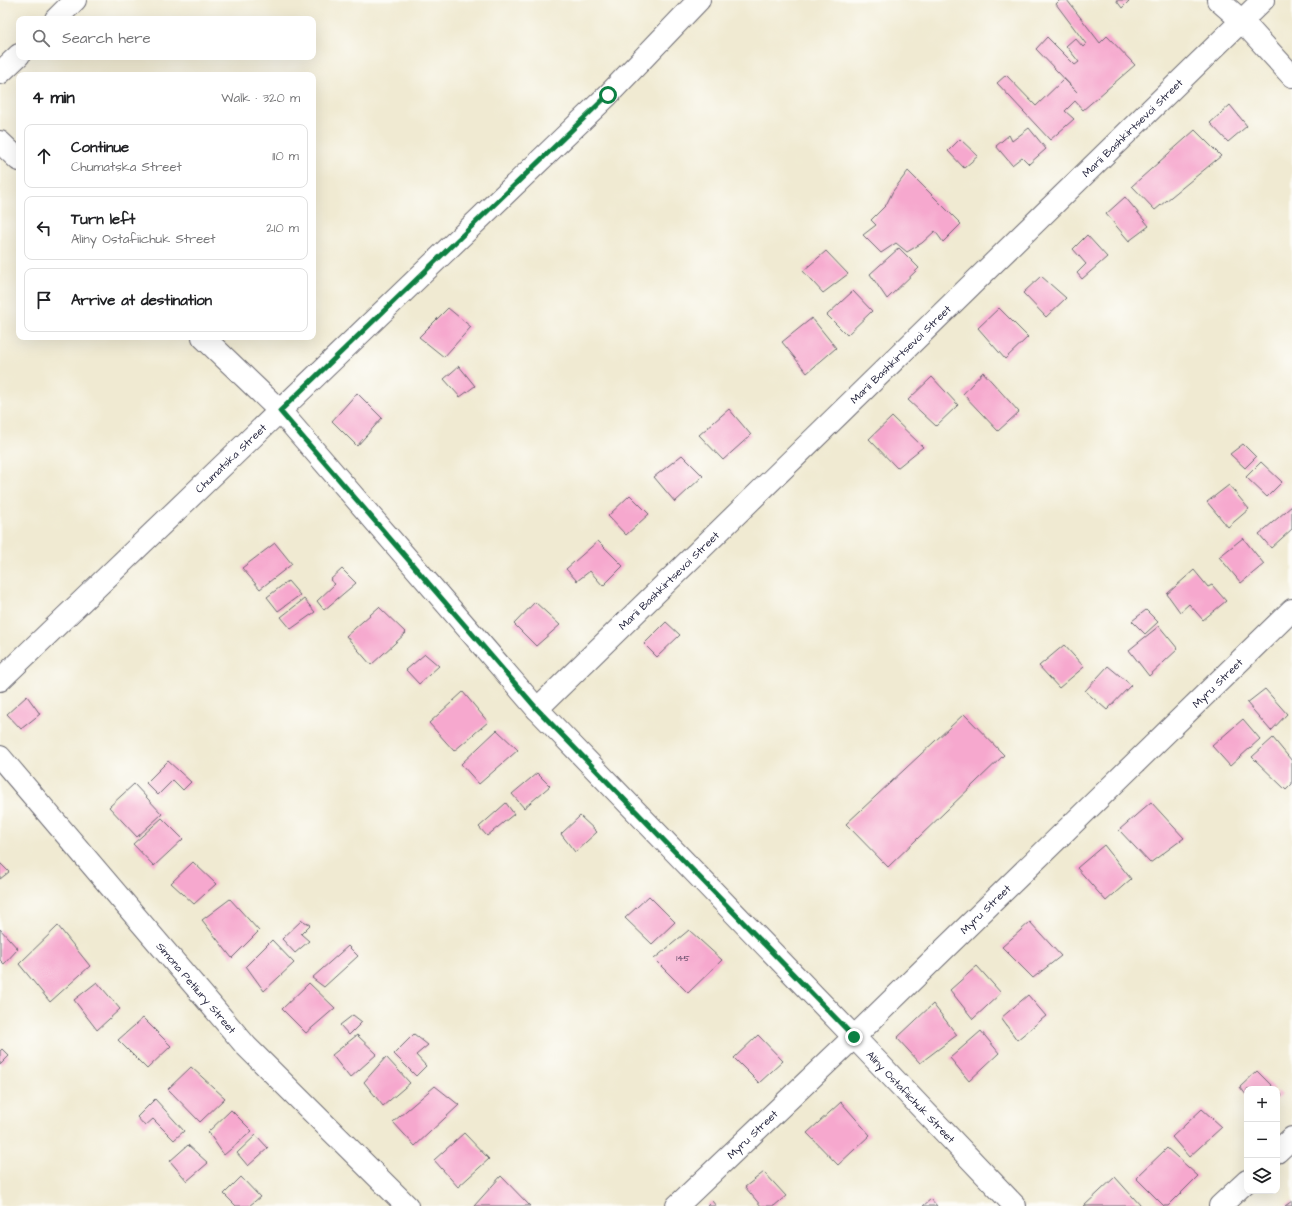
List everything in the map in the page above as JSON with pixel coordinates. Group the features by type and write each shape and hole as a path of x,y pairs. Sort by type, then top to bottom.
{"street":[{"path":"59,16 75,0"},
{"name":"Chumatska Street","path":"0,680 608,95 699,0"},
{"path":"1218,0 1242,21 1292,76"},
{"name":"Marii Bashkirtsevoi Street","path":"537,709 1264,0"},
{"path":"0,73 16,57"},
{"path":"0,142 16,157"},
{"name":"Aliny Ostafiichuk Street","path":"206,340 280,411 537,709 1015,1206"},
{"name":"Myru Street","path":"677,1206 854,1037 1292,610"},
{"name":"Simona Petliury Street","path":"0,757 246,1046 407,1206"},
{"path":"1280,1149 1292,1138"},
{"path":"1220,1206 1244,1183"}],"building":[{"path":"1060,0 1067,0 1100,43 1107,36 1135,65 1083,110 1075,101 1065,111 1074,119 1050,140 997,83 1006,75 1036,106 1064,79 1077,92 1036,49 1047,37 1075,65 1079,62 1066,46 1075,38 1083,47 1086,44 1056,4"},
{"path":"1116,0 1130,0 1122,8"},
{"path":"1230,105 1247,126 1228,142 1210,123"},
{"path":"1029,128 1046,149 1029,164 1022,157 1012,165 996,146 1009,135 1012,141"},
{"path":"1195,130 1221,156 1155,210 1132,186"},
{"path":"960,139 978,156 964,168 948,151"},
{"path":"908,171 961,224 943,242 935,231 922,243 907,252 896,243 881,253 863,235 876,225 871,220 886,205 893,191"},
{"path":"1125,197 1149,226 1129,241 1106,214"},
{"path":"1087,235 1107,257 1082,279 1077,273 1086,264 1073,249"},
{"path":"899,248 919,268 887,299 870,274"},
{"path":"826,251 848,274 823,293 803,271"},
{"path":"1041,276 1066,298 1046,317 1023,293"},
{"path":"853,291 872,311 847,335 827,315"},
{"path":"448,308 471,327 444,357 419,337"},
{"path":"999,308 1028,337 1005,359 978,328"},
{"path":"812,318 836,348 807,373 782,342"},
{"path":"459,366 475,386 460,397 444,379"},
{"path":"983,372 1019,412 998,431 963,394"},
{"path":"932,377 958,405 936,426 908,400"},
{"path":"357,393 382,418 357,446 332,421"},
{"path":"729,409 751,435 723,460 699,435"},
{"path":"892,417 923,447 897,468 869,439"},
{"path":"1243,444 1256,457 1245,468 1230,454"},
{"path":"682,455 703,476 675,502 654,477"},
{"path":"1261,462 1282,482 1267,497 1246,477"},
{"path":"1229,485 1249,509 1228,527 1207,502"},
{"path":"630,495 649,514 626,535 608,516"},
{"path":"1292,506 1292,529 1271,548 1259,534"},
{"path":"1243,538 1264,564 1241,583 1219,557"},
{"path":"598,541 623,566 603,586 590,571 577,581 566,569"},
{"path":"275,543 292,564 260,589 242,568"},
{"path":"342,569 356,583 324,610 317,601 335,584 330,580"},
{"path":"1194,570 1208,587 1212,585 1226,601 1203,620 1189,604 1180,612 1167,594"},
{"path":"288,581 300,595 278,611 267,597"},
{"path":"304,599 315,612 291,629 281,617"},
{"path":"535,602 560,625 536,646 514,624"},
{"path":"379,607 406,633 371,665 346,636"},
{"path":"1146,610 1158,622 1145,634 1132,621"},
{"path":"666,622 680,635 657,657 644,644"},
{"path":"1159,626 1178,649 1149,676 1129,650"},
{"path":"1064,645 1084,667 1059,688 1039,666"},
{"path":"425,654 439,666 419,684 406,670"},
{"path":"1108,666 1131,685 1107,710 1085,691"},
{"path":"1265,689 1287,714 1271,731 1247,703"},
{"path":"463,692 488,722 454,751 429,723"},
{"path":"27,696 40,714 21,729 7,714"},
{"path":"964,714 1004,755 888,867 846,824"},
{"path":"1243,719 1260,739 1230,766 1212,746"},
{"path":"497,730 518,750 479,784 461,764"},
{"path":"1273,738 1292,761 1292,784 1286,790 1252,757"},
{"path":"168,761 191,782 183,790 173,780 158,795 146,783"},
{"path":"537,773 550,786 524,808 512,794"},
{"path":"134,784 162,814 137,837 109,807"},
{"path":"1151,802 1184,838 1150,863 1119,830"},
{"path":"506,803 514,814 487,836 479,827"},
{"path":"580,816 597,832 575,852 561,834"},
{"path":"162,818 183,839 154,866 133,844"},
{"path":"1104,845 1131,879 1106,901 1077,868"},
{"path":"193,862 216,884 194,904 171,883"},
{"path":"0,863 9,872 0,879"},
{"path":"649,896 675,922 652,944 625,918"},
{"path":"230,899 259,931 232,958 202,920"},
{"path":"302,920 310,925 301,934 309,941 295,953 282,939"},
{"path":"1030,922 1061,956 1033,978 1002,947"},
{"path":"58,926 90,966 50,1002 19,964"},
{"path":"0,929 18,949 4,964 0,960"},
{"path":"689,930 722,960 688,993 654,959"},
{"path":"272,940 294,963 264,991 246,966"},
{"path":"348,946 358,956 324,987 312,978"},
{"path":"977,966 1001,993 973,1019 950,990"},
{"path":"97,982 120,1009 97,1030 74,1000"},
{"path":"309,983 335,1008 306,1033 282,1009"},
{"path":"1028,995 1046,1016 1017,1040 1001,1018"},
{"path":"933,1004 957,1035 920,1063 897,1038"},
{"path":"353,1015 362,1022 349,1035 340,1025"},
{"path":"143,1018 171,1046 147,1069 118,1040"},
{"path":"981,1031 999,1053 969,1081 950,1058"},
{"path":"414,1034 428,1045 416,1055 426,1066 416,1076 394,1054"},
{"path":"357,1035 377,1054 350,1078 332,1055"},
{"path":"758,1035 783,1061 759,1083 734,1058"},
{"path":"2,1049 9,1056 0,1065 0,1051"},
{"path":"386,1057 410,1083 383,1106 364,1082"},
{"path":"191,1067 225,1098 200,1122 168,1089"},
{"path":"1257,1071 1272,1086 1244,1086 1244,1092 1240,1087"},
{"path":"435,1086 459,1105 415,1146 393,1122"},
{"path":"155,1099 184,1131 174,1140 153,1119 145,1126 137,1117"},
{"path":"841,1102 870,1135 838,1165 807,1133"},
{"path":"1202,1109 1222,1127 1189,1157 1172,1137"},
{"path":"231,1110 252,1131 224,1155 208,1132"},
{"path":"464,1133 489,1159 458,1187 434,1160"},
{"path":"256,1135 268,1148 248,1166 237,1153"},
{"path":"188,1145 208,1163 187,1181 170,1161"},
{"path":"1167,1148 1198,1176 1168,1206 1164,1206 1136,1178"},
{"path":"764,1172 786,1196 774,1206 761,1206 745,1187"},
{"path":"501,1176 530,1206 474,1206"},
{"path":"241,1177 260,1197 249,1206 236,1206 224,1194"},
{"path":"1115,1177 1141,1206 1084,1206"},
{"path":"931,1199 937,1206 923,1206"},
{"path":"712,1201 716,1206 707,1206"},
{"path":"1292,1201 1292,1206 1285,1206"}],"route":[{"path":"608,95 280,411 537,709 854,1037"}]}
